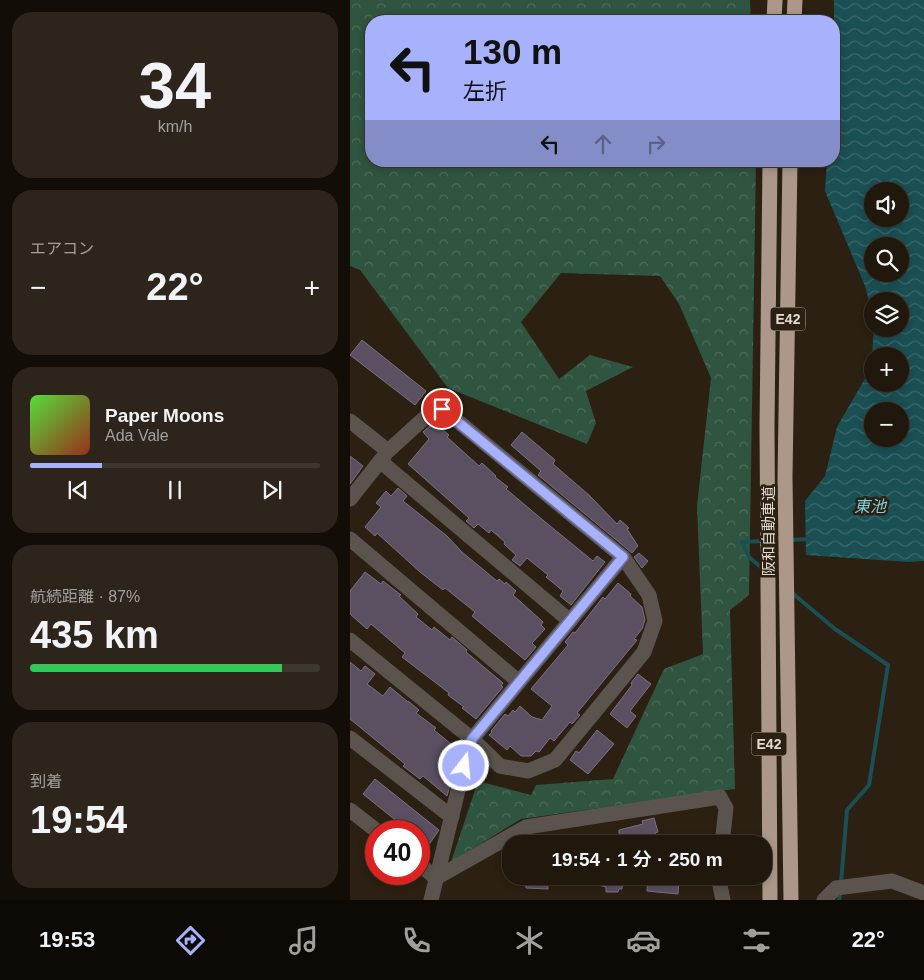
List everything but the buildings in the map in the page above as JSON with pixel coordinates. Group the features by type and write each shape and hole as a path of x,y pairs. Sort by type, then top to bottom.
{"highway":[{"path":"774,15 775,0"},
{"path":"794,15 795,0"},
{"name":"阪和自動車道","path":"770,167 768,588 770,900"},
{"name":"阪和自動車道","path":"790,167 785,477 791,900"}],"street":[{"path":"350,499 384,456 431,412 442,409 623,557 650,595 655,622 644,652 555,760 528,771 500,766 472,739 351,642"},
{"path":"350,421 384,456 570,621"},
{"path":"350,539 519,682"},
{"path":"431,900 472,739 623,557"},
{"path":"350,738 452,817"},
{"path":"512,835 526,827 720,797 726,808 723,835"},
{"path":"350,810 365,822"},
{"path":"436,878 502,841"},
{"path":"430,873 436,878"},
{"path":"824,900 836,888 892,881 924,893"},
{"path":"720,885 724,900"}],"green space":[{"path":"350,0 750,0 751,15 365,15 365,167 756,167 749,595 730,610 735,789 521,819 451,862 478,781 531,795 536,785 613,779 664,669 703,654 697,506 711,378 679,304 660,276 561,273 521,322 559,379 590,355 633,367 586,391 596,423 587,444 448,388 360,270 350,266"}],"water":[{"name":"東池","path":"834,0 924,0 924,561 908,562 806,555 805,501 825,476 837,427 864,380 864,392 909,392 909,347 873,347 873,337 909,337 909,292 867,292 825,191 827,167 840,167 840,15 834,15"}],"waterway":[{"path":"789,540 809,539"},
{"path":"764,541 742,542 749,557 764,570"},
{"path":"791,592 835,629 888,665 869,785 847,810 841,883"},
{"path":"839,900 841,890"}],"route":[{"path":"442,409 623,557 472,739 464,766"}]}
